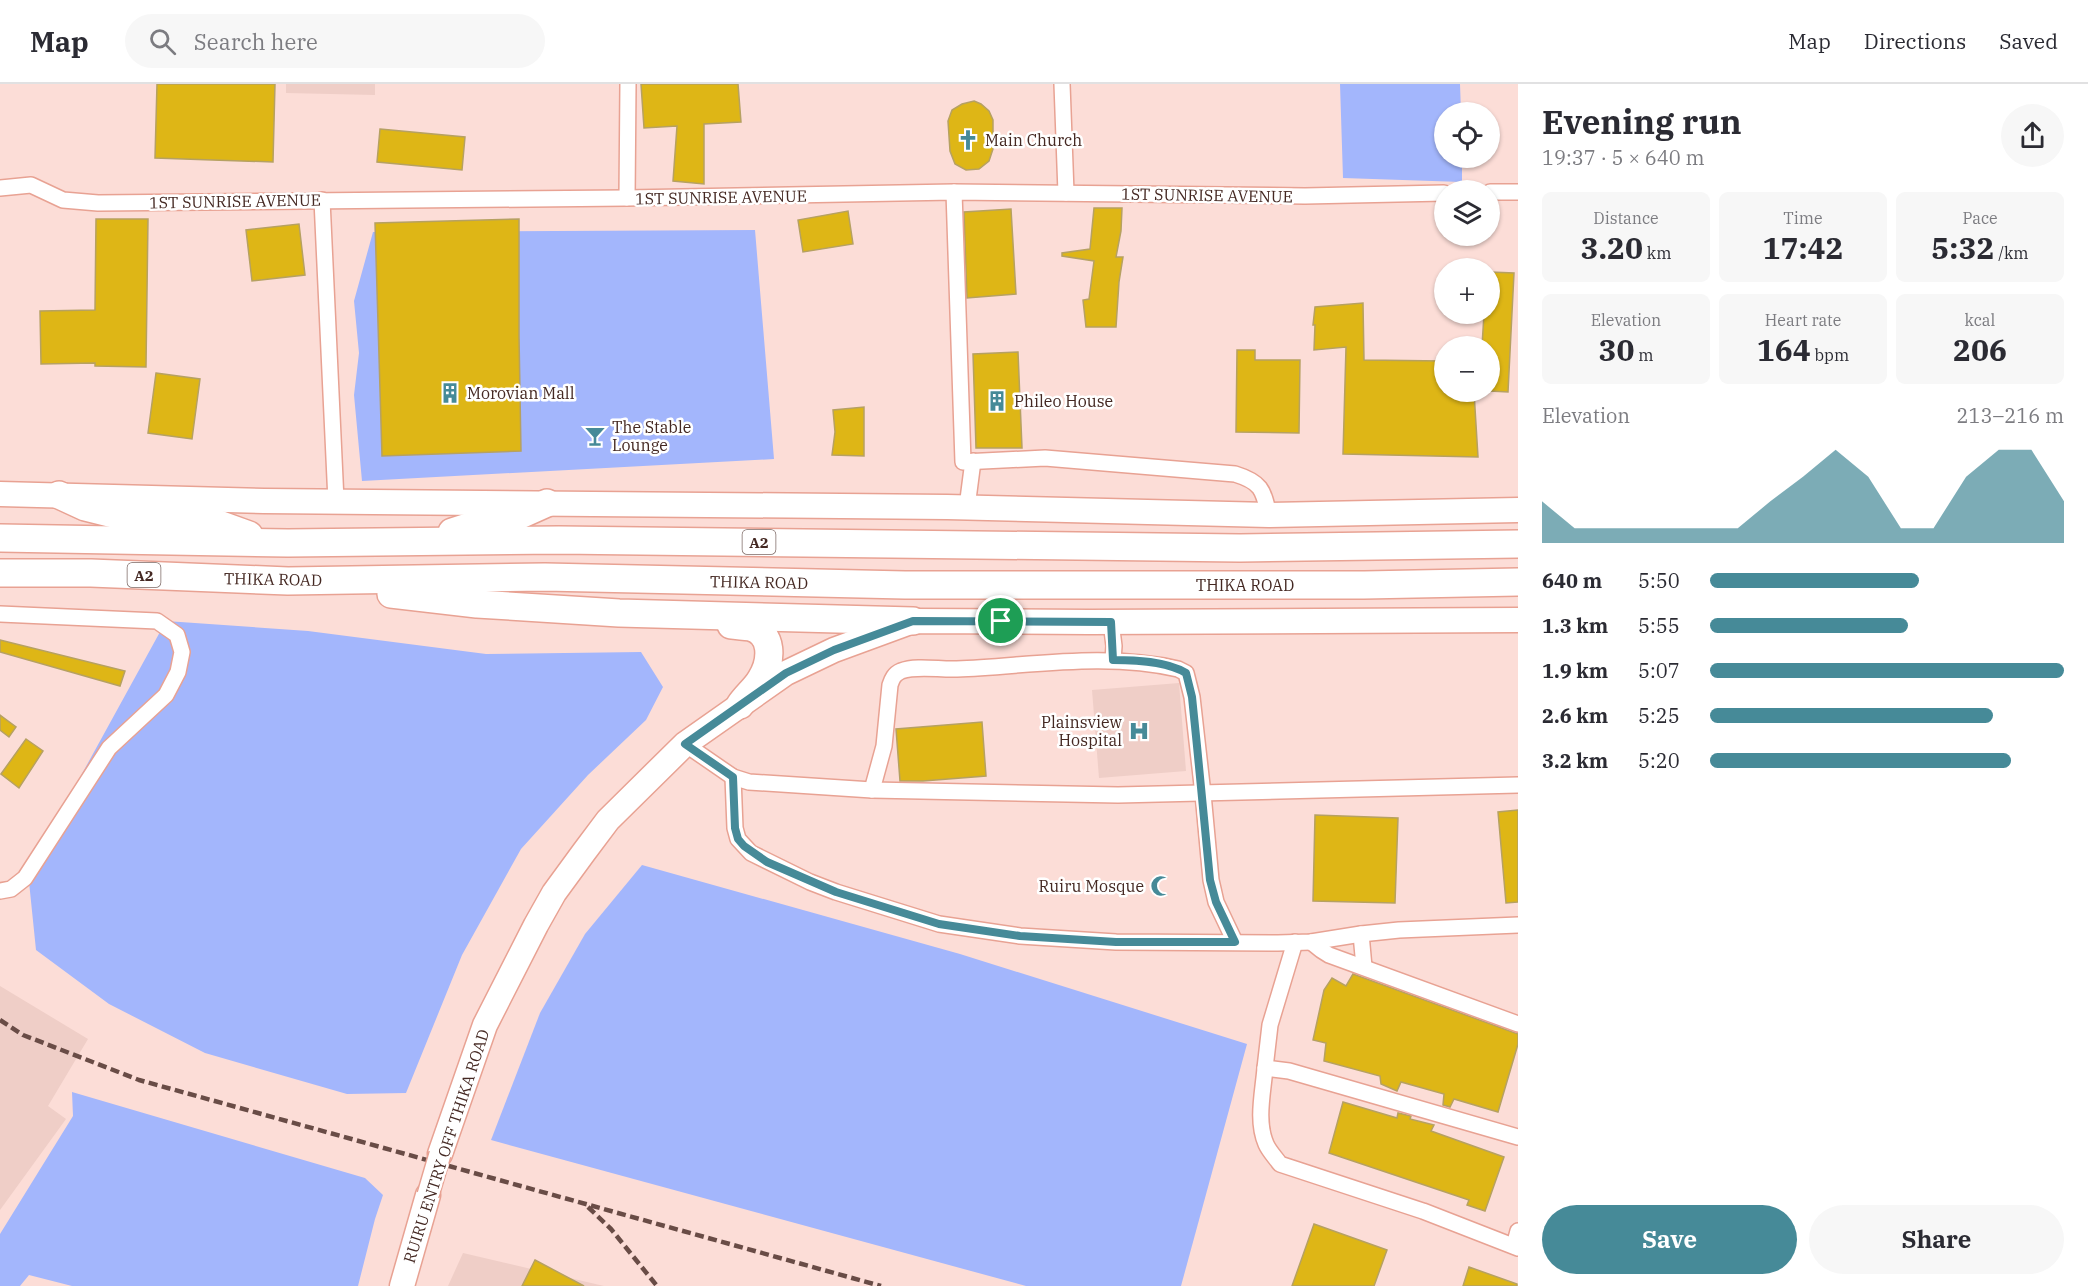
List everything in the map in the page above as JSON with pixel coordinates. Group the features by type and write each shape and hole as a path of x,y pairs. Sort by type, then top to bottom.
{"highway":[{"path":"59,495 85,507 113,514 202,518 273,543"},
{"path":"429,542 469,526 518,516 547,503"},
{"name":"A2","path":"0,538 273,543 559,540 1240,548 1518,544"},
{"name":"THIKA ROAD","path":"0,573 91,573 288,581 545,577 905,585 1364,585 1518,582"},
{"path":"288,581 477,604 619,614 751,628 761,632 767,640 770,656 761,679 740,705"},
{"path":"619,614 913,621"}],"main road":[{"path":"0,494 264,501 967,507 1269,514 1518,510"},
{"path":"913,621 1518,620"},
{"name":"RUIRU ENTRY OFF THIKA ROAD","path":"402,1286 440,1154 485,1025 554,893 608,820 685,744 786,673 834,650 913,621"}],"street":[{"path":"627,198 628,84"},
{"path":"1062,84 1066,193"},
{"name":"1ST SUNRISE AVENUE","path":"0,188 31,185 63,200 98,203 954,192 1305,196 1434,193"},
{"path":"954,192 963,462 1045,458 1234,474 1256,484 1264,494 1269,514"},
{"path":"1500,192 1518,192"},
{"path":"322,200 336,501"},
{"path":"967,507 973,461"},
{"path":"0,614 157,621 177,635 182,652 178,672 166,695 109,748 25,878 11,889 0,891"},
{"path":"1111,622 1113,660"},
{"path":"872,790 884,746 890,685 893,677 901,671 1113,660 1163,665 1178,669 1186,673 1192,697 1210,880 1216,902 1235,942"},
{"path":"685,744 733,777 749,782 872,790 1118,795 1518,785"},
{"path":"733,777 735,828 738,839 744,846 767,862 836,892 939,924 1020,936 1116,942 1311,942 1361,934 1518,925"},
{"path":"1361,934 1364,967"},
{"path":"1295,942 1270,1025 1261,1116 1262,1131 1267,1145 1280,1164 1423,1211 1516,1247 1518,1231"},
{"path":"1311,942 1329,955 1518,1024"},
{"path":"1265,1068 1288,1071 1518,1137"}],"shaded area":[{"path":"286,84 375,84 375,95 286,93"},
{"path":"1340,84 1460,84 1461,102 1434,102 1434,168 1462,168 1462,180 1343,178"},
{"path":"755,230 774,459 362,481 354,395 359,353 354,301 373,232"},
{"path":"166,621 308,631 486,654 641,652 663,687 646,720 588,775 521,849 462,955 406,1093 347,1094 205,1053 109,1004 36,950 28,872"},
{"name":"Plainsview Hospital","path":"1179,683 1186,771 1099,778 1092,690"},
{"path":"642,865 960,954 1247,1044 1181,1286 1026,1286 491,1140 540,1013 585,934"},
{"path":"0,986 88,1039 48,1106 66,1119 0,1210"},
{"path":"72,1092 365,1178 383,1195 358,1286 72,1286 29,1275 20,1286 0,1286 0,1234 73,1116"},
{"path":"463,1253 604,1286 448,1286"}],"building":[{"path":"157,84 275,84 273,162 155,158"},
{"path":"641,84 738,84 741,122 704,124 704,184 673,181 677,126 644,128"},
{"path":"974,101 989,111 993,120 993,149 989,161 979,169 966,170 955,164 950,151 948,121 952,110"},
{"path":"380,129 465,137 462,170 377,162"},
{"path":"1094,208 1122,208 1121,231 1116,257 1123,257 1116,327 1086,327 1083,300 1089,299 1094,261 1062,256 1062,253 1090,249"},
{"path":"1011,209 1016,294 967,298 964,212"},
{"path":"848,211 853,244 803,252 798,220"},
{"path":"96,219 148,219 146,367 95,366 95,363 41,364 40,311 95,310"},
{"name":"Morovian Mall","path":"519,219 521,451 382,456 375,223"},
{"path":"299,224 305,275 252,281 246,230"},
{"path":"1500,272 1514,273 1508,392 1500,392 1500,336 1483,336 1483,324 1500,324"},
{"path":"1363,303 1364,360 1434,361 1434,402 1475,402 1478,457 1343,454 1346,347 1314,350 1315,307"},
{"path":"1237,350 1255,350 1255,360 1300,360 1299,433 1236,432"},
{"name":"Phileo House","path":"1018,352 1022,448 976,448 973,354"},
{"path":"156,373 200,379 192,439 148,433"},
{"path":"864,407 864,456 832,455 835,432 833,410"},
{"path":"0,640 125,671 120,686 0,652"},
{"path":"0,715 16,727 9,737 0,730"},
{"path":"982,722 986,776 900,781 896,729"},
{"path":"26,739 43,751 19,788 1,774"},
{"path":"1518,810 1518,902 1506,903 1498,812"},
{"path":"1315,815 1398,818 1395,903 1313,901"},
{"path":"1353,974 1518,1034 1518,1044 1498,1112 1454,1099 1450,1107 1443,1105 1444,1094 1401,1082 1397,1091 1381,1084 1380,1076 1324,1061 1326,1043 1313,1040 1324,990 1332,978 1346,986"},
{"path":"1343,1102 1397,1118 1398,1113 1411,1116 1410,1119 1434,1125 1431,1131 1504,1157 1485,1211 1467,1205 1469,1200 1329,1153"},
{"path":"1314,1224 1387,1250 1374,1286 1292,1286"},
{"path":"535,1260 584,1286 522,1286"},
{"path":"1469,1267 1517,1284 1517,1286 1463,1286"}],"railway":[{"path":"0,1020 23,1035 139,1080 881,1286"},
{"path":"588,1207 611,1229 657,1286"}],"place":[{"name":"Main Church","path":"968,140"},
{"name":"Morovian Mall","path":"450,393"},
{"name":"Phileo House","path":"997,401"},
{"name":"The Stable Lounge","path":"595,436"},
{"name":"Plainsview Hospital","path":"1139,731"},
{"name":"Ruiru Mosque","path":"1161,886"}],"route":[{"path":"913,621 1001,621 1111,622 1113,660 1163,665 1186,673 1192,697 1210,880 1216,902 1235,942 1116,942 1020,936 939,924 810,882 751,853 738,839 734,819 733,777 685,744 786,673 834,650 913,621"}]}
